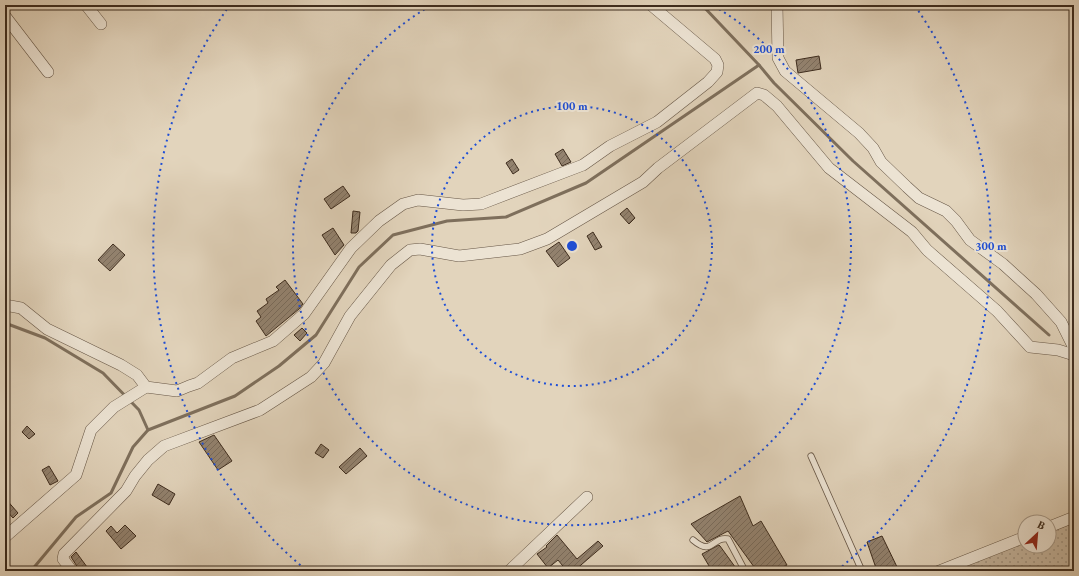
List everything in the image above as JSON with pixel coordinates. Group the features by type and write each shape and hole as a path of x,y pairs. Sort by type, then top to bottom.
{"street":[{"path":"86,5 101,24"},
{"path":"5,537 76,475 91,430 114,407 134,396 146,387 177,391 198,383 232,358 273,341 304,314 337,265 368,230 403,204 418,200 463,205 481,204 502,198 583,165 610,146 657,122 708,82 717,72 718,65 705,49 651,5"},
{"path":"777,5 778,58 785,71 859,133 873,148 881,162 919,198 946,211 970,240 1003,264 1036,294 1061,322 1074,348"},
{"path":"5,16 48,72"},
{"path":"72,571 63,559 64,554 126,491 135,476 148,460 164,446 260,410 311,377 324,363 354,310 391,265 410,250 420,249 459,256 487,254 520,249 547,239 643,182 658,168 757,93 764,95 777,106 829,168 912,232 927,250 997,311 1030,347 1058,350 1074,355"},
{"path":"5,305 22,308 47,329 121,365 137,375 146,387"},
{"path":"509,571 587,497"},
{"path":"1057,524 1074,517"},
{"path":"939,571 1017,540"}],"lane":[{"path":"811,456 862,571"},
{"path":"693,540 705,548 722,540 728,540 745,571"}],"shaded area":[{"path":"1074,523 1074,571 950,571 1017,544 1017,554 1057,554 1057,529"}],"building":[{"path":"819,56 821,69 798,73 796,60"},
{"path":"563,149 571,162 562,166 555,154"},
{"path":"512,159 519,170 513,174 506,163"},
{"path":"343,186 350,196 331,209 324,199"},
{"path":"627,208 635,218 629,224 620,214"},
{"path":"353,211 360,212 358,231 356,233 351,233"},
{"path":"333,228 344,245 335,255 322,235"},
{"path":"593,232 602,247 595,250 587,236"},
{"path":"559,242 570,258 558,267 546,251"},
{"path":"113,244 125,255 110,271 98,260"},
{"path":"285,280 303,304 266,336 256,321 261,317 257,311 268,303 266,299 279,290 276,287"},
{"path":"302,328 307,333 300,341 294,335"},
{"path":"27,426 35,434 29,439 22,432"},
{"path":"214,435 232,461 218,470 199,442"},
{"path":"321,444 329,450 323,458 315,453"},
{"path":"360,448 367,456 346,474 339,467"},
{"path":"49,466 58,481 50,485 42,470"},
{"path":"158,484 175,494 169,505 152,495"},
{"path":"740,496 753,526 761,521 787,565 776,571 757,571 728,531 707,542 691,524"},
{"path":"5,498 18,513 13,518 5,509"},
{"path":"125,525 136,536 121,549 106,531 111,526 117,533"},
{"path":"557,535 577,559 598,541 603,546 574,571 567,571 558,560 548,568 537,554 547,547 546,546"},
{"path":"882,536 899,571 877,571 867,542"},
{"path":"719,545 738,571 712,571 702,554"},
{"path":"76,552 90,571 80,571 71,557"}],"waterway":[{"path":"31,571 76,517 111,493 133,447 148,430 235,396 279,366 316,335 359,267 393,235 447,221 506,217 586,183 759,65 702,5"},
{"path":"759,65 774,83 853,161 1049,335"},
{"path":"5,323 45,338 103,373 139,410 148,430"}]}
